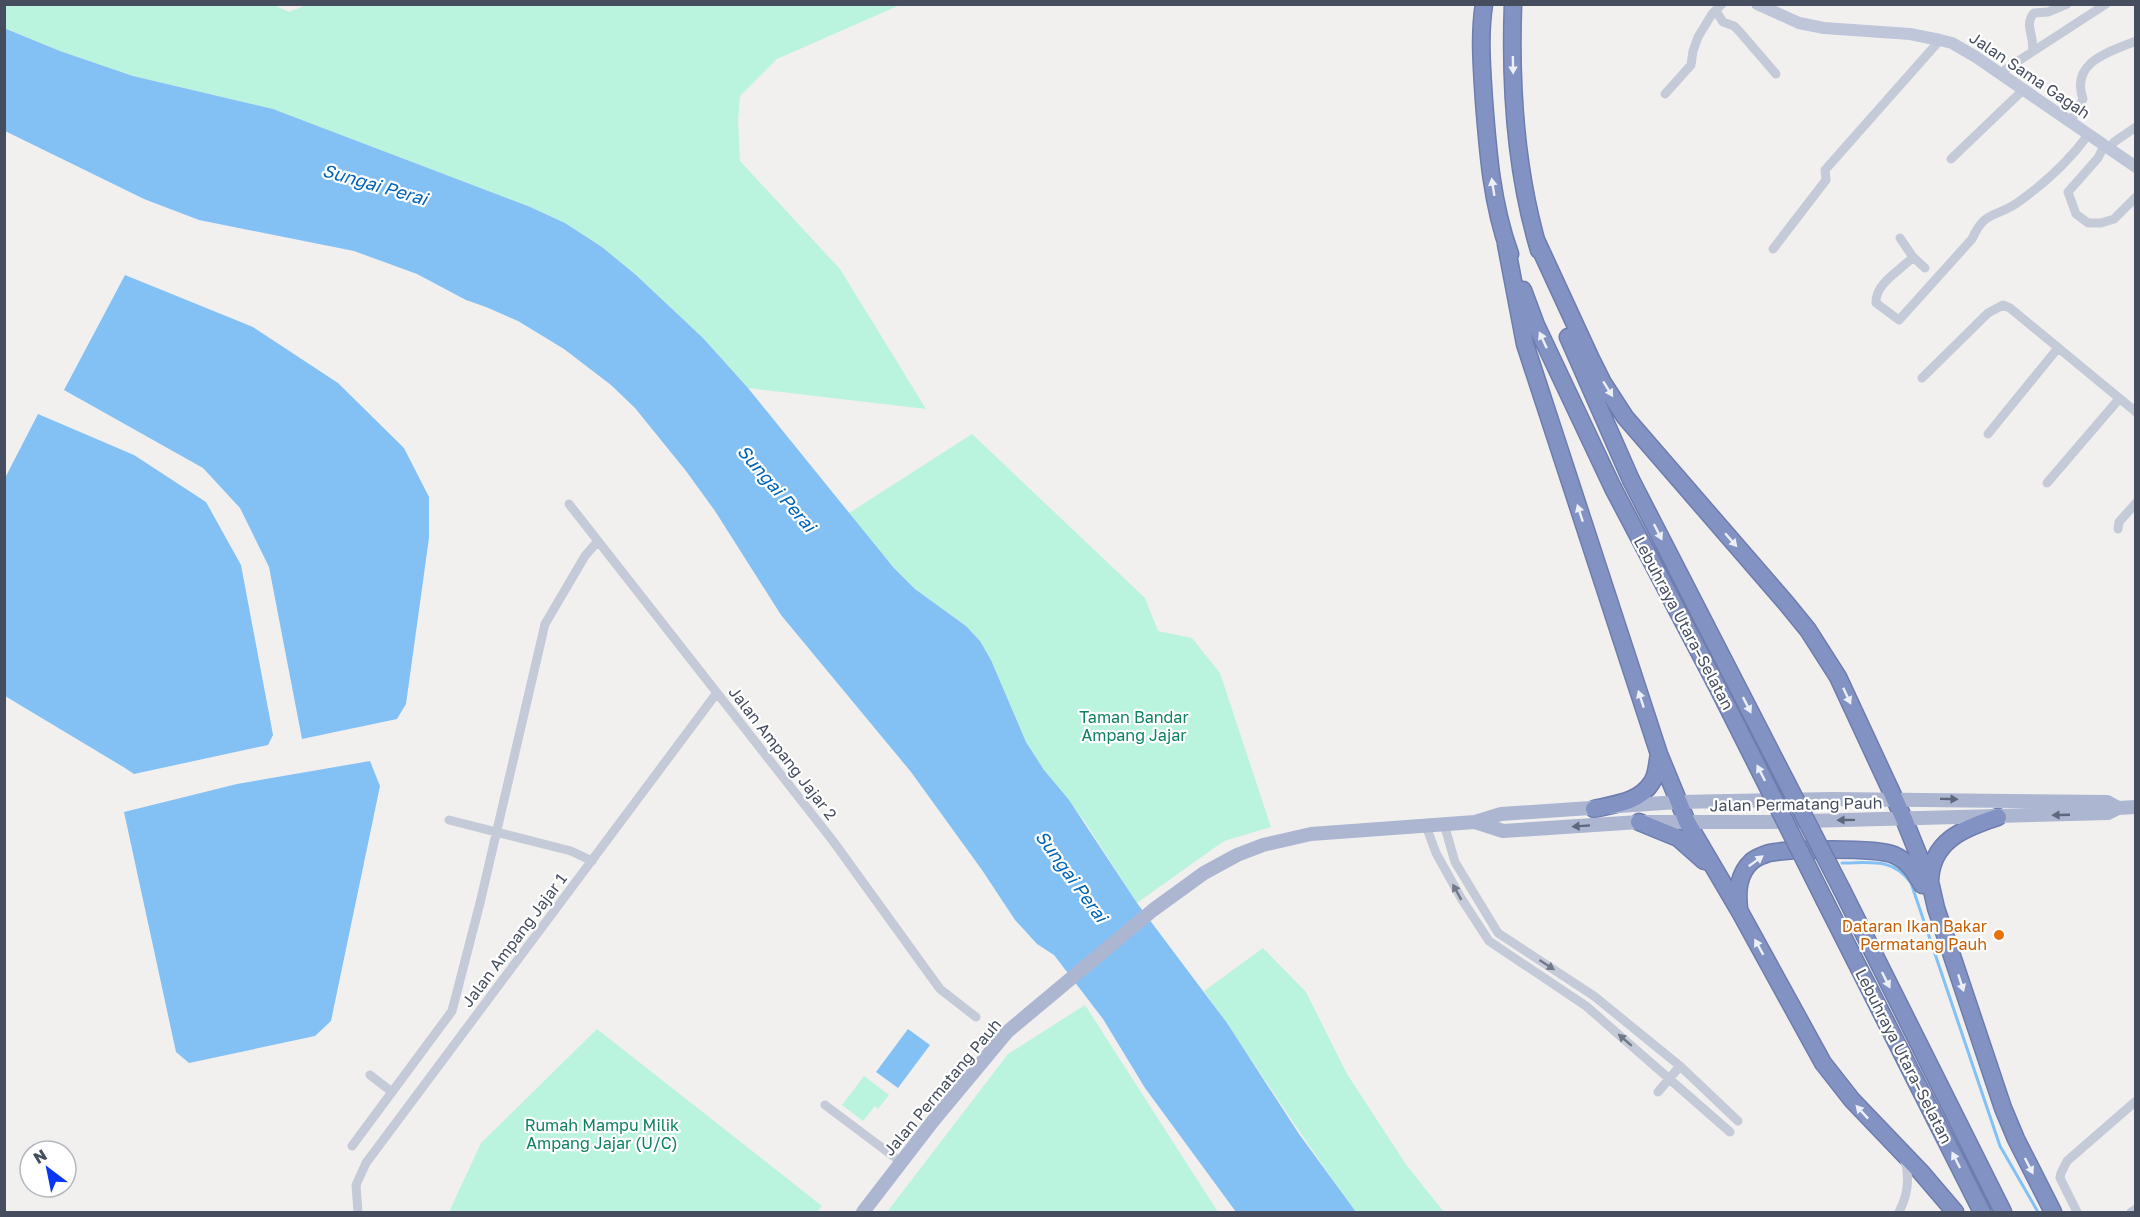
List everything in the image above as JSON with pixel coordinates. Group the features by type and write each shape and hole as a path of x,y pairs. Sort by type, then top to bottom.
{"highway":[{"name":"Lebuhraya Utara–Selatan","path":"1484,4 1481,60 1488,156 1495,200 1506,244 1536,325 1613,488 1718,688 1982,1212"},
{"name":"Lebuhraya Utara–Selatan","path":"1513,4 1514,118 1522,182 1537,242 1560,317 1631,480 1842,891 2003,1212"},
{"path":"1537,242 1591,359 1625,417 1786,603 1808,630 1838,677 1904,819 1930,886 2003,1108 2053,1212"},
{"path":"1506,244 1525,344 1659,754 1687,822 1740,912 1823,1063 1852,1100 1955,1212"},
{"path":"1594,809 1631,800 1645,790 1654,780 1659,754"},
{"path":"1930,886 1932,864 1943,845 1965,830 1998,817"},
{"path":"1639,822 1678,838 1716,872"},
{"path":"1740,912 1738,885 1741,876 1751,862 1764,854 1813,851 1878,851 1895,855 1912,868 1936,908"}],"main road":[{"name":"Jalan Permatang Pauh","path":"862,1212 1007,1032 1153,910 1204,873 1237,855 1263,845 1311,834 1475,822 1501,814 1678,802 1895,798 2107,802 2118,808"},
{"name":"Jalan Permatang Pauh","path":"1475,822 1503,831 1639,822 1772,822 2108,813 2118,808 2136,807"}],"street":[{"name":"Jalan Sama Gagah","path":"1757,4 1799,22 1824,28 1910,34 1960,47 2136,167"},
{"path":"2032,52 2034,44 2028,23 2031,17 2034,13 2048,12 2067,4"},
{"path":"2001,75 2006,69 2106,4"},
{"path":"1719,8 1723,22 1734,26 1776,74"},
{"path":"1665,94 1691,65 1698,37 1719,8"},
{"path":"1773,249 1826,180 1824,170 1940,40"},
{"path":"2070,122 2083,99 2080,89 2083,71 2090,63 2136,41"},
{"path":"1951,159 2023,90"},
{"path":"2136,127 2106,147 2068,192 2076,214 2088,223 2101,223 2114,219 2136,197"},
{"path":"1913,256 1879,289 1876,297 1876,303 1899,320 1972,239 1986,217 2019,202 2074,155 2088,135"},
{"path":"1900,238 1925,268"},
{"path":"1922,378 1988,313 2003,305 2010,308 2136,412"},
{"path":"1988,434 2058,348"},
{"path":"2047,483 2119,399"},
{"path":"2118,529 2119,522 2136,503"},
{"name":"Jalan Ampang Jajar 2","path":"569,504 833,841 940,989 976,1017"},
{"path":"352,1146 452,1011 480,903 545,624 585,556 598,541"},
{"name":"Jalan Ampang Jajar 1","path":"358,1212 356,1185 366,1163 716,693"},
{"path":"449,820 571,851 592,861"},
{"path":"1444,824 1455,862 1498,933 1594,996 1680,1066 1738,1121"},
{"path":"1426,826 1441,862 1461,898 1489,940 1586,1006 1730,1132"},
{"path":"1586,1006 1594,996"},
{"path":"1658,1092 1680,1066"},
{"path":"370,1075 392,1092"},
{"path":"2078,1212 2061,1178 2067,1161 2136,1101"},
{"path":"825,1105 900,1162"},
{"path":"1899,1212 1903,1204 1907,1182 1903,1154"},
{"path":"2131,1212 2136,1209"}],"green space":[{"path":"272,4 289,12 309,4 900,5 777,59 740,96 738,120 740,161 840,269 926,409 748,388 703,338 636,275 602,247 565,223 528,206 273,109 133,76 60,51 5,28 4,5"},
{"name":"Taman Bandar Ampang Jajar","path":"972,434 1145,598 1158,631 1192,638 1220,673 1271,827 1224,841 1137,903 1085,822 1044,770 1026,742 991,660 980,641 966,626 915,589 878,551 849,513"},
{"path":"1263,948 1306,992 1347,1074 1407,1166 1444,1212 1356,1212 1317,1157 1204,991"},
{"path":"1085,1005 1218,1212 887,1212 1008,1054"},
{"name":"Rumah Mampu Milik Ampang Jajar (U/C)","path":"597,1029 822,1206 817,1212 449,1212 481,1143"},
{"path":"864,1076 889,1095 878,1109 875,1106 863,1121 842,1105"}],"water":[{"name":"Sungai Perai","path":"4,28 60,51 133,76 273,109 528,206 565,223 602,247 636,275 703,338 748,388 893,567 915,589 966,626 980,641 991,660 1026,742 1044,770 1069,800 1137,903 1227,1023 1299,1134 1356,1212 1236,1212 1145,1088 1103,1019 1054,955 1037,944 1015,920 911,772 781,615 715,511 686,471 635,408 611,385 564,349 518,321 466,300 417,274 354,251 199,220 144,199 5,131"},
{"path":"125,275 253,327 338,383 404,448 429,497 429,538 406,704 397,719 302,739 269,567 240,508 203,468 64,390"},
{"path":"38,414 134,455 206,502 241,565 273,735 268,745 134,774 5,696 5,478"},
{"path":"370,761 380,786 331,1021 315,1036 189,1063 176,1052 124,812 237,784"},
{"path":"908,1029 930,1045 898,1088 876,1072"}],"waterway":[{"path":"1842,863 1871,862 1888,865 1904,875 1911,883 2000,1146 2038,1212"}],"place":[{"name":"Dataran Ikan Bakar Permatang Pauh","path":"1999,935"}]}
